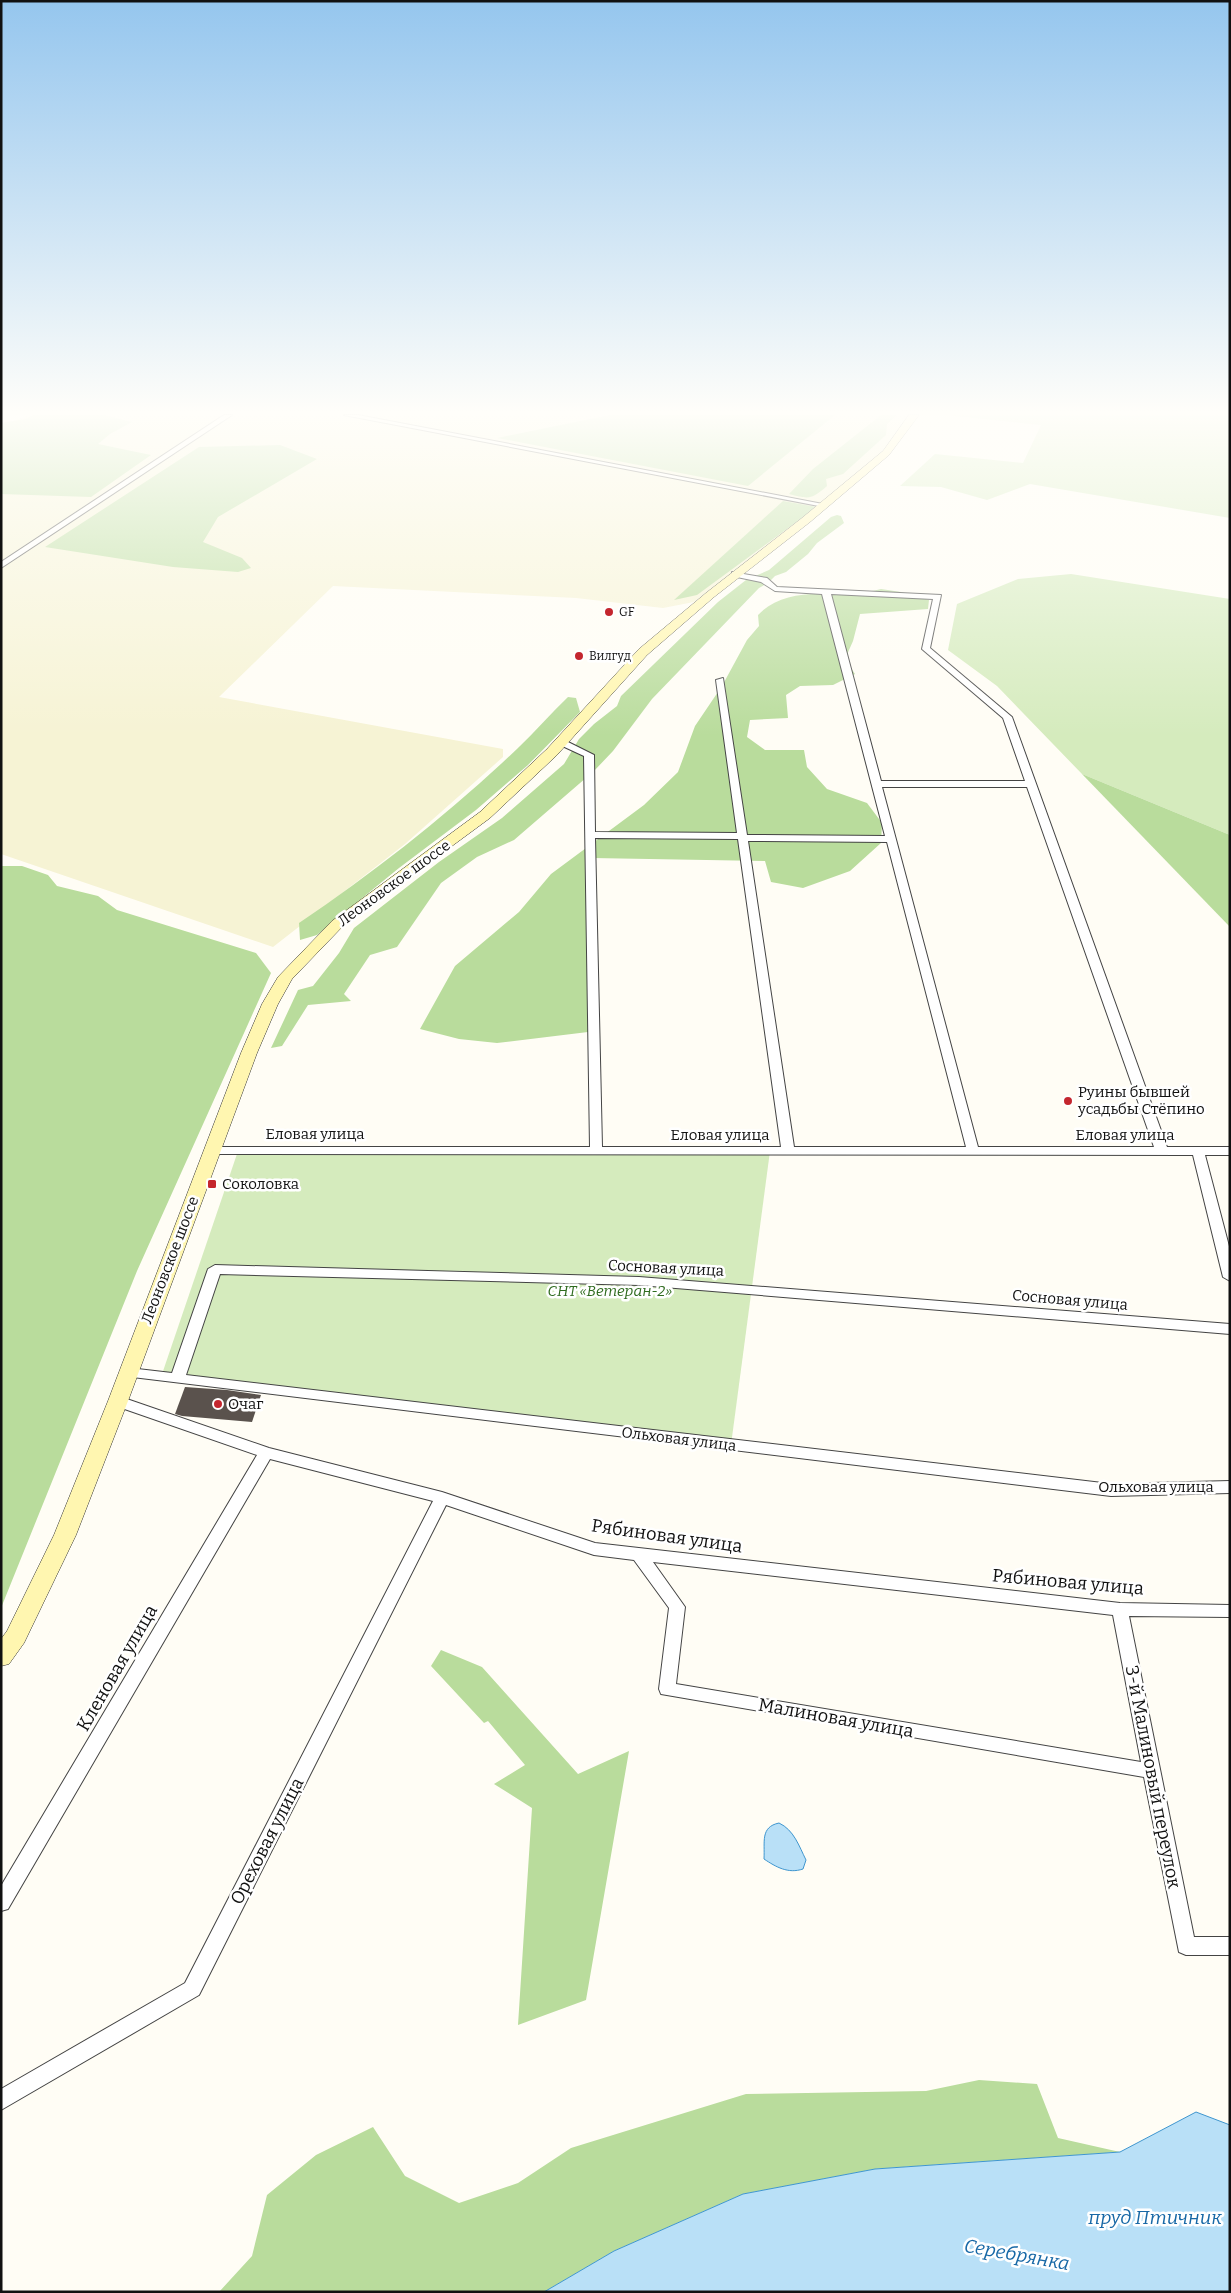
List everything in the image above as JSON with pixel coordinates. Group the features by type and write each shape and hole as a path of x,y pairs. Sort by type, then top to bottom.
{"main road":[{"name":"Леоновское шоссе","path":"1,1657 16,1637 65,1535 129,1373 211,1150 249,1053 270,1004 286,976 337,924 485,815 561,742 643,652 735,574 801,522"}],"street":[{"path":"1,566 67,522"},
{"path":"735,574 764,580 775,589 938,597 926,649 1007,717 1162,1151"},
{"path":"826,592 973,1151"},
{"path":"720,680 788,1151"},
{"path":"561,742 589,755 596,1151"},
{"path":"877,784 1031,784"},
{"path":"590,835 891,838"},
{"name":"Еловая улица","path":"211,1150 1230,1151"},
{"path":"1198,1151 1230,1277"},
{"name":"Сосновая улица","path":"177,1379 215,1269 639,1281 1230,1329"},
{"name":"Ольховая улица","path":"129,1373 1111,1490 1230,1487"},
{"name":"Рябиновая улица","path":"118,1401 266,1453 442,1498 594,1549 1120,1609 1230,1611"},
{"name":"Кленовая улица","path":"1,1903 266,1453"},
{"name":"Ореховая улица","path":"1,2100 192,1989 442,1498"},
{"name":"Малиновая улица","path":"639,1554 677,1607 667,1689 1152,1771"},
{"name":"3-й Малиновый переулок","path":"1120,1609 1186,1946 1230,1946"}],"shaded area":[{"path":"1,522 798,522 694,602 663,608 576,598 333,586 219,697 503,749 503,757 405,844 273,947 1,854"}],"green space":[{"path":"83,522 215,522 203,542 242,558 251,568 238,572 173,567 45,547"},
{"path":"760,522 797,522 697,595 674,600"},
{"path":"825,522 844,522 817,543 808,554 786,572 775,576 759,588 652,699 613,751 594,771 514,840 477,857 441,883 397,947 370,955 344,994 351,1001 308,1005 282,1046 271,1048 298,990 313,986 339,953 354,928 439,862 502,818 564,764 579,739 617,706 621,696 718,602 746,580 769,570"},
{"path":"1071,574 1230,599 1230,835 1082,774 997,686 948,650 957,604 1018,579"},
{"path":"881,589 901,592 929,600 928,609 860,614 853,641 845,659 855,674 833,685 800,686 786,695 788,718 750,720 747,737 765,750 804,750 807,767 827,789 867,803 882,823 881,843 850,871 803,888 771,882 765,861 592,858 588,1032 497,1043 459,1039 420,1029 455,966 519,912 551,874 644,805 678,772 695,726 722,686 747,640 759,626 758,615 771,605 800,595 866,592"},
{"path":"568,697 576,698 580,712 528,765 476,810 399,868 317,935 300,940 299,923 356,883 440,818 493,772"},
{"path":"1082,774 1230,835 1230,927"},
{"path":"1,866 22,866 48,875 57,886 98,896 117,910 256,953 271,973 137,1271 1,1608"},
{"name":"СНТ «Ветеран-2»","path":"238,1151 770,1151 731,1445 161,1377"},
{"path":"441,1650 482,1667 578,1774 629,1751 586,2000 518,2025 532,1808 494,1784 525,1765 488,1721 484,1723 431,1666"},
{"path":"979,2080 1037,2084 1058,2138 1120,2152 875,2169 743,2194 614,2251 544,2292 219,2292 252,2256 267,2195 316,2155 373,2127 405,2176 459,2203 518,2183 571,2148 746,2094 926,2091"}],"water":[{"path":"779,1823 789,1830 798,1844 806,1860 803,1869 787,1870 764,1859 766,1832 773,1825"},
{"name":"пруд Птичник","path":"1196,2112 1230,2125 1230,2292 544,2292 614,2251 743,2194 875,2169 1120,2152"}],"building":[{"name":"Очаг","path":"185,1387 261,1395 252,1422 182,1416 175,1414"}],"place":[{"name":"GF","path":"609,612"},
{"name":"Вилгуд","path":"579,656"},
{"name":"Руины бывшей усадьбы Стёпино","path":"1068,1101"},
{"name":"Соколовка","path":"212,1184"},
{"name":"Очаг","path":"218,1404"}],"water label":[{"name":"Серебрянка","path":"1017,2254"}]}
